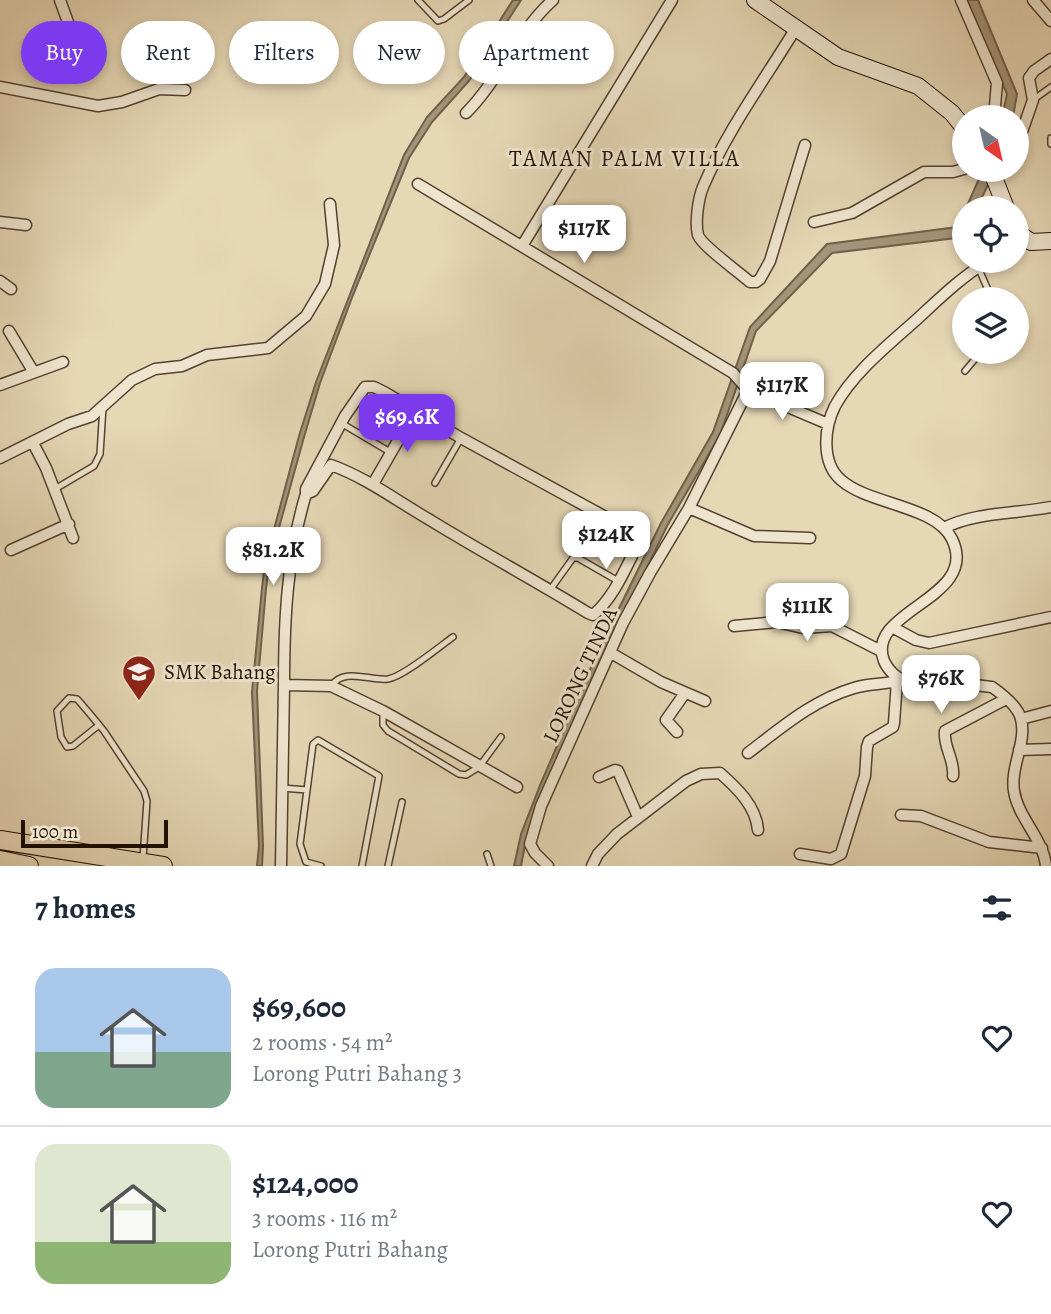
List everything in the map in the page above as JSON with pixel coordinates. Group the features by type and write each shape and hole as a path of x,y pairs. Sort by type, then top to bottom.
{"main road":[{"path":"755,0 848,62 918,86 952,113"},
{"path":"1029,240 1051,241"},
{"path":"6,841 163,866"},
{"path":"6,841 16,864 35,845"},
{"path":"61,850 61,858 65,863 78,866"}],"street":[{"path":"60,0 68,21"},
{"path":"466,113 478,101 529,26 553,0"},
{"path":"522,246 672,0"},
{"path":"961,0 998,83 995,105"},
{"path":"1033,0 1051,21"},
{"path":"796,28 724,145 701,190 698,238 750,282 760,279 770,261 805,145"},
{"path":"1029,112 1033,100 1031,74 1051,59"},
{"path":"0,87 99,106 122,102 159,89 185,90"},
{"path":"814,222 852,213 924,172 952,173"},
{"path":"418,184 741,381 828,424"},
{"path":"0,458 68,424 92,416 132,380 155,369 182,366 207,355 268,348 306,316 325,284 334,245 330,204"},
{"path":"0,222 26,225"},
{"path":"800,854 831,859 841,854 865,776 869,741 894,723 899,680 888,668 881,651 882,643 892,627 930,598 953,573 956,558 955,548 944,528 841,480 830,463 827,451 828,424 834,408 849,386 886,347 971,273"},
{"path":"0,281 11,289"},
{"path":"9,331 33,372"},
{"path":"0,385 63,362"},
{"name":"LORONG TINDA","path":"548,866 530,844 549,788 623,623 690,509 741,381"},
{"path":"281,866 285,626 293,548 306,494 313,491 341,423 365,387 374,387 633,532 638,538 638,544 600,610 593,615 373,484 326,463"},
{"path":"373,484 415,411"},
{"path":"33,443 74,538"},
{"path":"944,528 969,518 1016,514 1051,507"},
{"path":"690,509 754,536 810,538"},
{"path":"11,550 69,524"},
{"path":"892,627 916,640 929,643 1051,617"},
{"path":"734,626 777,622 803,628 826,625 838,627 881,651"},
{"path":"611,653 644,674 705,701"},
{"path":"748,753 792,718 830,697 858,686 887,685 899,680 918,684 992,687 1006,699 1021,719 1013,781 1014,793 1042,848 1046,866"},
{"path":"284,685 331,686 383,710 517,787"},
{"path":"677,732 666,720 685,693"},
{"path":"953,776 953,762 946,745 945,731 1006,699"},
{"path":"1021,719 1051,711"},
{"path":"1019,750 1051,749"},
{"path":"599,777 618,771 638,817"},
{"path":"592,866 604,848 638,817 695,775 720,773 734,785 747,802 758,830"},
{"path":"901,815 921,816 989,842 1042,848"}],"lane":[{"path":"418,0 438,21 469,0"},
{"path":"1033,100 1051,87"},
{"path":"1051,138 1051,145"},
{"path":"965,371 971,364"},
{"path":"55,490 94,466 100,454 103,407"},
{"path":"341,423 390,452"},
{"path":"435,483 461,438"},
{"path":"550,590 573,558 578,558 618,581"},
{"path":"331,686 337,679 346,676 392,678 453,637"},
{"path":"99,725 73,746 67,747 61,737 57,710 74,697 99,725 144,792 147,801 142,862"},
{"path":"383,710 383,726 410,747 459,774 466,775 479,766 501,737"},
{"path":"321,866 306,862 300,844 313,744 318,740 379,776 362,866"},
{"path":"282,788 307,790"},
{"path":"388,866 402,802"},
{"path":"487,854 491,866"}],"shaded area":[{"path":"513,0 521,0 508,21 500,21"},
{"path":"966,0 978,0 1017,94 1015,105 1005,105 1007,94"},
{"path":"459,82 466,84 432,122 409,158 320,383 269,564 257,691 263,846 262,866 257,866 259,846 252,692 265,563 316,382 404,155 427,117"},
{"path":"978,182 989,182 983,196 971,196"},
{"path":"952,228 952,238 832,253 756,331 720,435 667,526 605,655 525,845 521,866 514,866 521,834 598,651 661,523 713,432 750,327 827,244"}],"place":[{"name":"SMK Bahang","path":"139,702"}],"district":[{"name":"TAMAN PALM VILLA","path":"625,158"}]}
